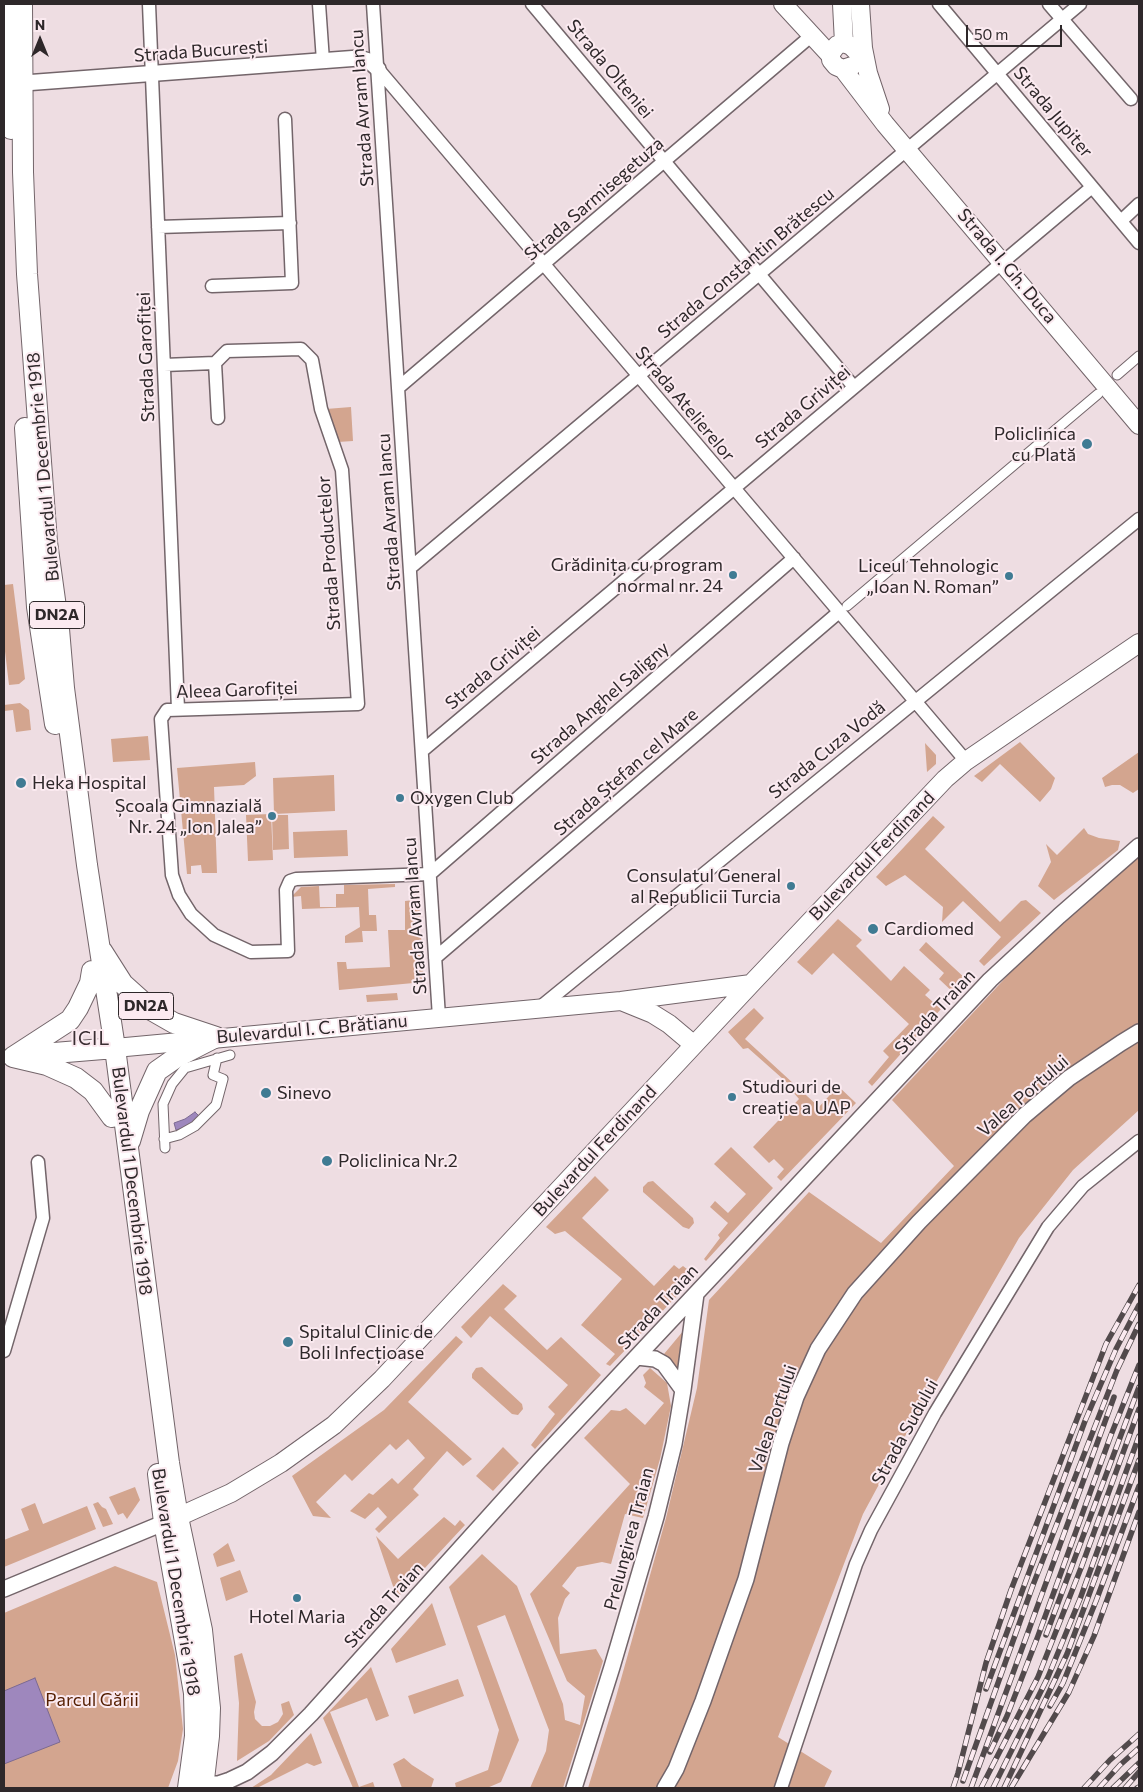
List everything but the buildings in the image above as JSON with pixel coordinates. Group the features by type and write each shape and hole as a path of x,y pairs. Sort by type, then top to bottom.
{"main road":[{"name":"Bulevardul 1 Decembrie 1918","path":"6,4 12,84 24,172 27,274 47,542 98,946 109,1048 112,1117 154,1432 171,1520 202,1630 210,1708 209,1736 198,1787"},
{"name":"Bulevardul 1 Decembrie 1918","path":"22,4 12,84 14,273 37,607 92,971 128,1149 169,1464 171,1520"},
{"path":"783,4 811,36 844,54"},
{"path":"842,4 844,54"},
{"path":"860,4 868,73 885,124"},
{"path":"844,54 861,22"},
{"name":"Strada I. Gh. Duca","path":"844,54 873,108 885,124 1139,425"},
{"name":"Bulevardul Ferdinand","path":"171,1520 235,1491 281,1464 334,1425 382,1379 945,779 966,761 1139,643"},
{"name":"DN2A","path":"98,946 123,984 145,1005 174,1023 216,1037"},
{"path":"8,1057 70,1020 90,983 92,971"},
{"name":"Bulevardul I. C. Brătianu","path":"8,1057 621,1001 751,984"},
{"name":"Bulevardul I. C. Brătianu","path":"621,1001 661,1019 686,1036 694,1045"},
{"path":"128,1149 139,1111 157,1072 177,1057 216,1037"},
{"path":"8,1057 48,1065 76,1078 93,1092 112,1117"}],"street":[{"name":"Strada Garofiței","path":"149,4 178,709"},
{"path":"319,4 323,61"},
{"name":"Strada Avram Iancu","path":"373,4 439,1017"},
{"name":"Strada Olteniei","path":"532,4 854,387"},
{"name":"Strada Jupiter","path":"939,4 1139,243"},
{"path":"1049,4 1131,99"},
{"name":"Strada Constantin Brătescu","path":"410,568 1080,4"},
{"name":"Strada Sarmisegetuza","path":"398,388 811,36"},
{"name":"Strada București","path":"12,84 358,58 369,61 378,69"},
{"name":"Strada Atelierelor","path":"378,69 794,558 843,609 915,701 966,761"},
{"path":"212,286 292,283 285,119"},
{"name":"Strada Griviței","path":"422,751 1092,187"},
{"path":"1120,221 1139,204"},
{"path":"158,227 290,223"},
{"name":"Strada Productelor","path":"215,363 228,351 300,348 312,360 321,409 342,470 358,704"},
{"path":"1118,375 1139,356"},
{"path":"164,365 215,363 218,418"},
{"name":"Strada Ștefan cel Mare","path":"435,958 1098,394"},
{"name":"Strada Cuza Vodă","path":"538,1009 1139,519"},
{"name":"Strada Anghel Saligny","path":"430,874 794,558"},
{"name":"Aleea Garofiței","path":"358,704 167,710 161,719 172,876 179,895 192,914 214,936 252,952 288,951 286,890 290,881 296,879 430,874"},
{"name":"Strada Traian","path":"198,1787 218,1784 247,1772 272,1753 311,1714 539,1461 990,980 1058,916 1139,846"},
{"name":"Valea Portului","path":"666,1788 676,1769 703,1701 746,1579 781,1443 796,1397 818,1349 855,1293 919,1222 1025,1115 1069,1078 1120,1042 1139,1032"},
{"path":"217,1058 213,1075 224,1079 216,1106 195,1126 164,1144 163,1104 172,1084 186,1068 217,1058 230,1055"},
{"name":"Strada Sudului","path":"781,1788 856,1564 871,1530 935,1413 1048,1228 1083,1186 1139,1141"},
{"path":"4,1351 43,1218 38,1162"},
{"name":"Prelungirea Traian","path":"574,1788 656,1517 674,1444 696,1294"},
{"path":"638,1357 655,1359 664,1364 683,1390"},
{"name":"Bulevardul Ferdinand","path":"4,1589 171,1520"}],"green space":[{"path":"351,407 353,441 338,442 326,409"},
{"path":"13,584 25,679 19,684 9,685 4,643 4,585"},
{"path":"20,703 29,710 31,730 16,732 13,710 4,711 4,705"},
{"path":"148,736 150,760 113,762 111,739"},
{"path":"1020,742 1055,778 1051,789 1040,802 1000,764 982,782 974,776"},
{"path":"925,743 936,755 936,764 927,772"},
{"path":"1139,752 1139,789 1133,793 1120,785 1105,787 1102,778"},
{"path":"255,762 256,776 244,785 214,787 217,873 202,873 201,865 191,866 191,874 187,874 177,768"},
{"path":"334,775 335,811 274,814 273,778"},
{"path":"271,814 273,860 248,861 246,815"},
{"path":"272,815 288,815 289,849 273,850"},
{"path":"933,816 945,827 925,849 1000,922 1021,901 1026,900 1041,913 984,966 979,961 1001,937 963,901 942,922 943,907 905,875 886,886 876,877"},
{"path":"1084,828 1088,834 1099,838 1120,841 1118,850 1054,900 1038,886 1051,862 1046,844 1057,855"},
{"path":"347,830 348,856 294,858 293,832"},
{"path":"1139,857 1139,1110 1073,1170 1019,1238 904,1438 863,1514 778,1737 832,1771 824,1788 588,1788 616,1697 666,1518 697,1388 709,1300 809,1192 881,1243 954,1166 892,1100 1009,974 1080,907"},
{"path":"395,884 395,887 368,889 369,915 376,915 377,931 362,931 363,942 345,943 345,936 360,927 359,907 302,909 301,896 291,897 301,887 319,886 320,907 336,907 336,894 344,894 344,885"},
{"path":"418,887 424,982 339,990 337,962 346,962 347,969 390,967 388,930 405,930 405,901 414,900 414,888"},
{"path":"838,919 862,940 856,946 891,981 904,966 930,990 925,995 941,1009 872,1086 868,1082 889,1057 883,1051 909,1024 833,953 812,975 797,962"},
{"path":"926,942 967,980 973,974 975,975 956,995 939,979 944,973 919,950"},
{"path":"397,993 398,1000 367,1002 366,995"},
{"path":"754,1008 764,1018 745,1039 819,1107 838,1086 856,1103 781,1181 777,1177 784,1169 774,1159 769,1163 753,1147 799,1099 793,1092 792,1087 748,1048 743,1049 728,1032"},
{"path":"731,1147 773,1188 706,1261 704,1259 720,1238 718,1235 728,1223 710,1207 715,1201 728,1213 746,1194 714,1164"},
{"path":"595,1176 609,1190 582,1218 654,1286 674,1265 679,1269 683,1266 696,1276 610,1366 606,1364 615,1354 581,1325 622,1279 565,1231 555,1234 546,1227"},
{"path":"653,1181 693,1218 694,1223 689,1229 683,1227 643,1192 643,1187 648,1182"},
{"path":"503,1284 517,1296 504,1309 547,1350 561,1337 601,1375 535,1449 531,1445 555,1414 548,1407 568,1385 490,1316 471,1338 461,1327"},
{"path":"684,1330 680,1371 676,1371 664,1354"},
{"path":"456,1336 463,1342 408,1402 472,1459 463,1466 447,1451 413,1489 419,1495 379,1533 375,1529 387,1517 378,1507 365,1519 350,1511 369,1493 373,1495 392,1478 398,1484 425,1458 408,1439 396,1450 390,1444 352,1481 345,1474 316,1502 331,1518 313,1516 292,1476 384,1410"},
{"path":"482,1367 522,1404 523,1409 518,1415 512,1414 472,1378 476,1368"},
{"path":"650,1368 667,1383 671,1406 660,1459 643,1518 625,1514 611,1564 602,1562 577,1567 562,1586 570,1593 565,1599 558,1618 560,1654 596,1649 603,1661 563,1788 530,1788 546,1751 549,1730 505,1615 477,1626 519,1740 501,1782 487,1788 456,1788 455,1783 488,1770 499,1730 449,1587 482,1554 517,1586 563,1704 565,1720 580,1725 585,1696 567,1681 530,1594 630,1484 584,1438 611,1410 620,1411 626,1408 645,1425 664,1403 644,1387 646,1383 643,1375"},
{"path":"503,1447 519,1463 493,1491 476,1476"},
{"path":"135,1487 140,1500 127,1519 123,1513 118,1515 109,1497"},
{"path":"98,1502 106,1509 113,1524 103,1527 93,1504"},
{"path":"35,1503 43,1524 87,1506 96,1529 4,1567 4,1540 29,1530 21,1509"},
{"path":"444,1517 455,1526 460,1520 465,1525 397,1598 376,1536 398,1559"},
{"path":"228,1543 235,1561 217,1567 213,1554"},
{"name":"Parcul Gării","path":"115,1566 157,1582 175,1655 183,1729 178,1761 168,1788 4,1788 4,1613"},
{"path":"240,1570 248,1592 226,1601 220,1578"},
{"path":"432,1603 446,1645 396,1663 391,1649"},
{"path":"242,1653 256,1702 255,1719 262,1726 270,1726 278,1722 283,1714 281,1704 289,1701 294,1715 269,1741 237,1761 239,1703 234,1656"},
{"path":"371,1667 389,1716 376,1721 367,1698 330,1712 359,1787 373,1782 375,1788 353,1788 323,1718"},
{"path":"458,1679 464,1696 414,1714 408,1696"},
{"path":"311,1733 322,1763 314,1766 307,1763 257,1788 251,1788 271,1775"},
{"path":"404,1758 434,1779 431,1788 402,1788 393,1764"}],"shaded area":[{"path":"195,1112 199,1116 196,1120 176,1130 174,1123 185,1119"},
{"path":"35,1678 60,1742 4,1764 4,1691"}],"railway":[{"path":"953,1788 986,1663 1011,1590 1106,1344 1139,1285"},
{"path":"986,1689 1085,1421 1116,1349 1139,1305"},
{"path":"963,1781 1033,1585 1117,1370 1139,1324"},
{"path":"990,1752 1007,1716 1038,1636 1111,1435 1139,1365"},
{"path":"1046,1635 1139,1387"},
{"path":"971,1788 1114,1397"},
{"path":"981,1788 1038,1677 1081,1568 1139,1409"},
{"path":"993,1788 1048,1677 1080,1599 1139,1436"},
{"path":"1004,1788 1067,1654 1139,1460"},
{"path":"1050,1706 1063,1683 1139,1486"},
{"path":"1011,1788 1069,1692 1094,1636 1139,1512"},
{"path":"1084,1788 1110,1760 1139,1734"},
{"path":"1099,1788 1139,1748"},
{"path":"1113,1788 1139,1763"},
{"path":"1125,1788 1139,1772"}],"place":[{"name":"Policlinica cu Plată","path":"1087,444"},
{"name":"Grădinița cu program normal nr. 24","path":"733,575"},
{"name":"Liceul Tehnologic „Ioan N. Roman”","path":"1009,576"},
{"name":"Heka Hospital","path":"21,783"},
{"name":"Oxygen Club","path":"400,798"},
{"name":"Școala Gimnazială Nr. 24 „Ion Jalea”","path":"272,816"},
{"name":"Consulatul General al Republicii Turcia","path":"791,886"},
{"name":"Cardiomed","path":"873,929"},
{"name":"Sinevo","path":"266,1093"},
{"name":"Studiouri de creație a UAP","path":"732,1097"},
{"name":"Policlinica Nr.2","path":"327,1161"},
{"name":"Spitalul Clinic de Boli Infecțioase","path":"288,1342"},
{"name":"Hotel Maria","path":"297,1598"}],"district":[{"name":"ICIL","path":"91,1039"}]}
